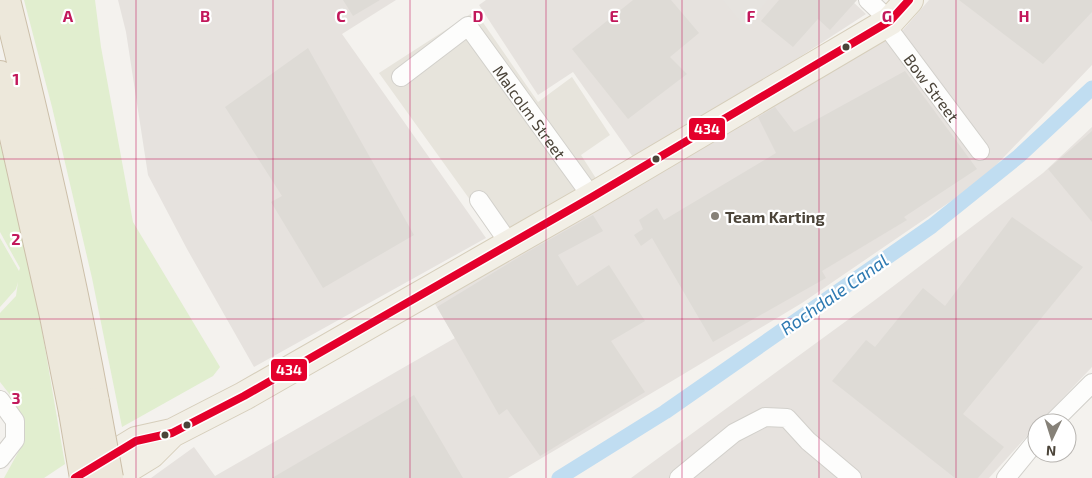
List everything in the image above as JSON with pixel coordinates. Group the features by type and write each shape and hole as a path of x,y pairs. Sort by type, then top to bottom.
{"highway":[{"path":"6,0 44,157 71,280 84,407 84,478"},
{"path":"0,74 54,316 110,478"}],"main road":[{"path":"75,478 136,441 172,432 244,396 592,197 887,22 909,0"},
{"path":"110,478 151,454 172,432"}],"street":[{"name":"Bow Street","path":"868,0 887,22 980,151"},
{"name":"Malcolm Street","path":"401,77 468,26 592,197"},
{"path":"479,200 509,244"},
{"path":"1062,413 1092,383"},
{"path":"0,400 15,420 15,440 0,459"},
{"path":"679,478 734,433 765,417 786,418 808,441 852,478"},
{"path":"1006,478 1027,452"}],"shaded area":[{"path":"118,0 396,0 342,34 486,238 254,367 187,249 148,175 126,32"},
{"path":"486,0 851,0 866,14 772,75 633,157 573,72 538,95 479,5"},
{"path":"723,0 767,0 746,28"},
{"path":"929,0 1092,0 1092,65 982,180 802,303 508,478 151,478 194,447 215,476 455,338 435,304 605,201 879,42 903,30"},
{"path":"475,11 538,102 572,77 610,135 581,155 597,180 496,236 379,73"},
{"path":"1092,127 1092,367 1048,413 1027,413 1027,436 989,478 631,478 875,300 1043,173"}],"green space":[{"path":"24,0 95,0 101,47 133,222 220,367 213,376 122,427 92,278 52,107"},
{"path":"0,143 29,255 65,464 44,478 4,478 21,447 11,396 0,382 0,313 16,296 18,282 16,289 0,307 0,238 19,271 20,268 0,232"}],"building":[{"path":"343,0 380,0 353,16"},
{"path":"633,0 671,0 699,33 670,57 687,74 628,119 572,49"},
{"path":"779,0 857,0 830,30 818,19 793,47 761,21"},
{"path":"959,0 1092,0 1092,12 1043,64"},
{"path":"308,48 414,235 323,288 271,202 282,196 225,107"},
{"path":"905,71 977,169 904,217 907,220 822,271 826,278 713,342 652,238 641,246 634,235 643,229 639,220 657,208 664,220 776,153 758,117 775,107 794,132"},
{"path":"1092,131 1092,222 1048,169"},
{"path":"593,215 603,231 558,255 577,286 609,265 645,321 611,341 645,392 540,456 507,409 499,415 437,307"},
{"path":"1012,217 1083,267 963,414 1004,447 978,478 955,478 832,381 866,340 875,347 923,288 945,306"},
{"path":"414,395 463,478 272,478"}],"waterway":[{"name":"Rochdale Canal","path":"559,478 665,412 932,226 1019,156 1092,88"}],"transit line":[{"name":"434","path":"75,478 136,441 172,433 244,396 592,197 890,21 909,0"}],"place":[{"name":"Team Karting","path":"715,216"}]}
